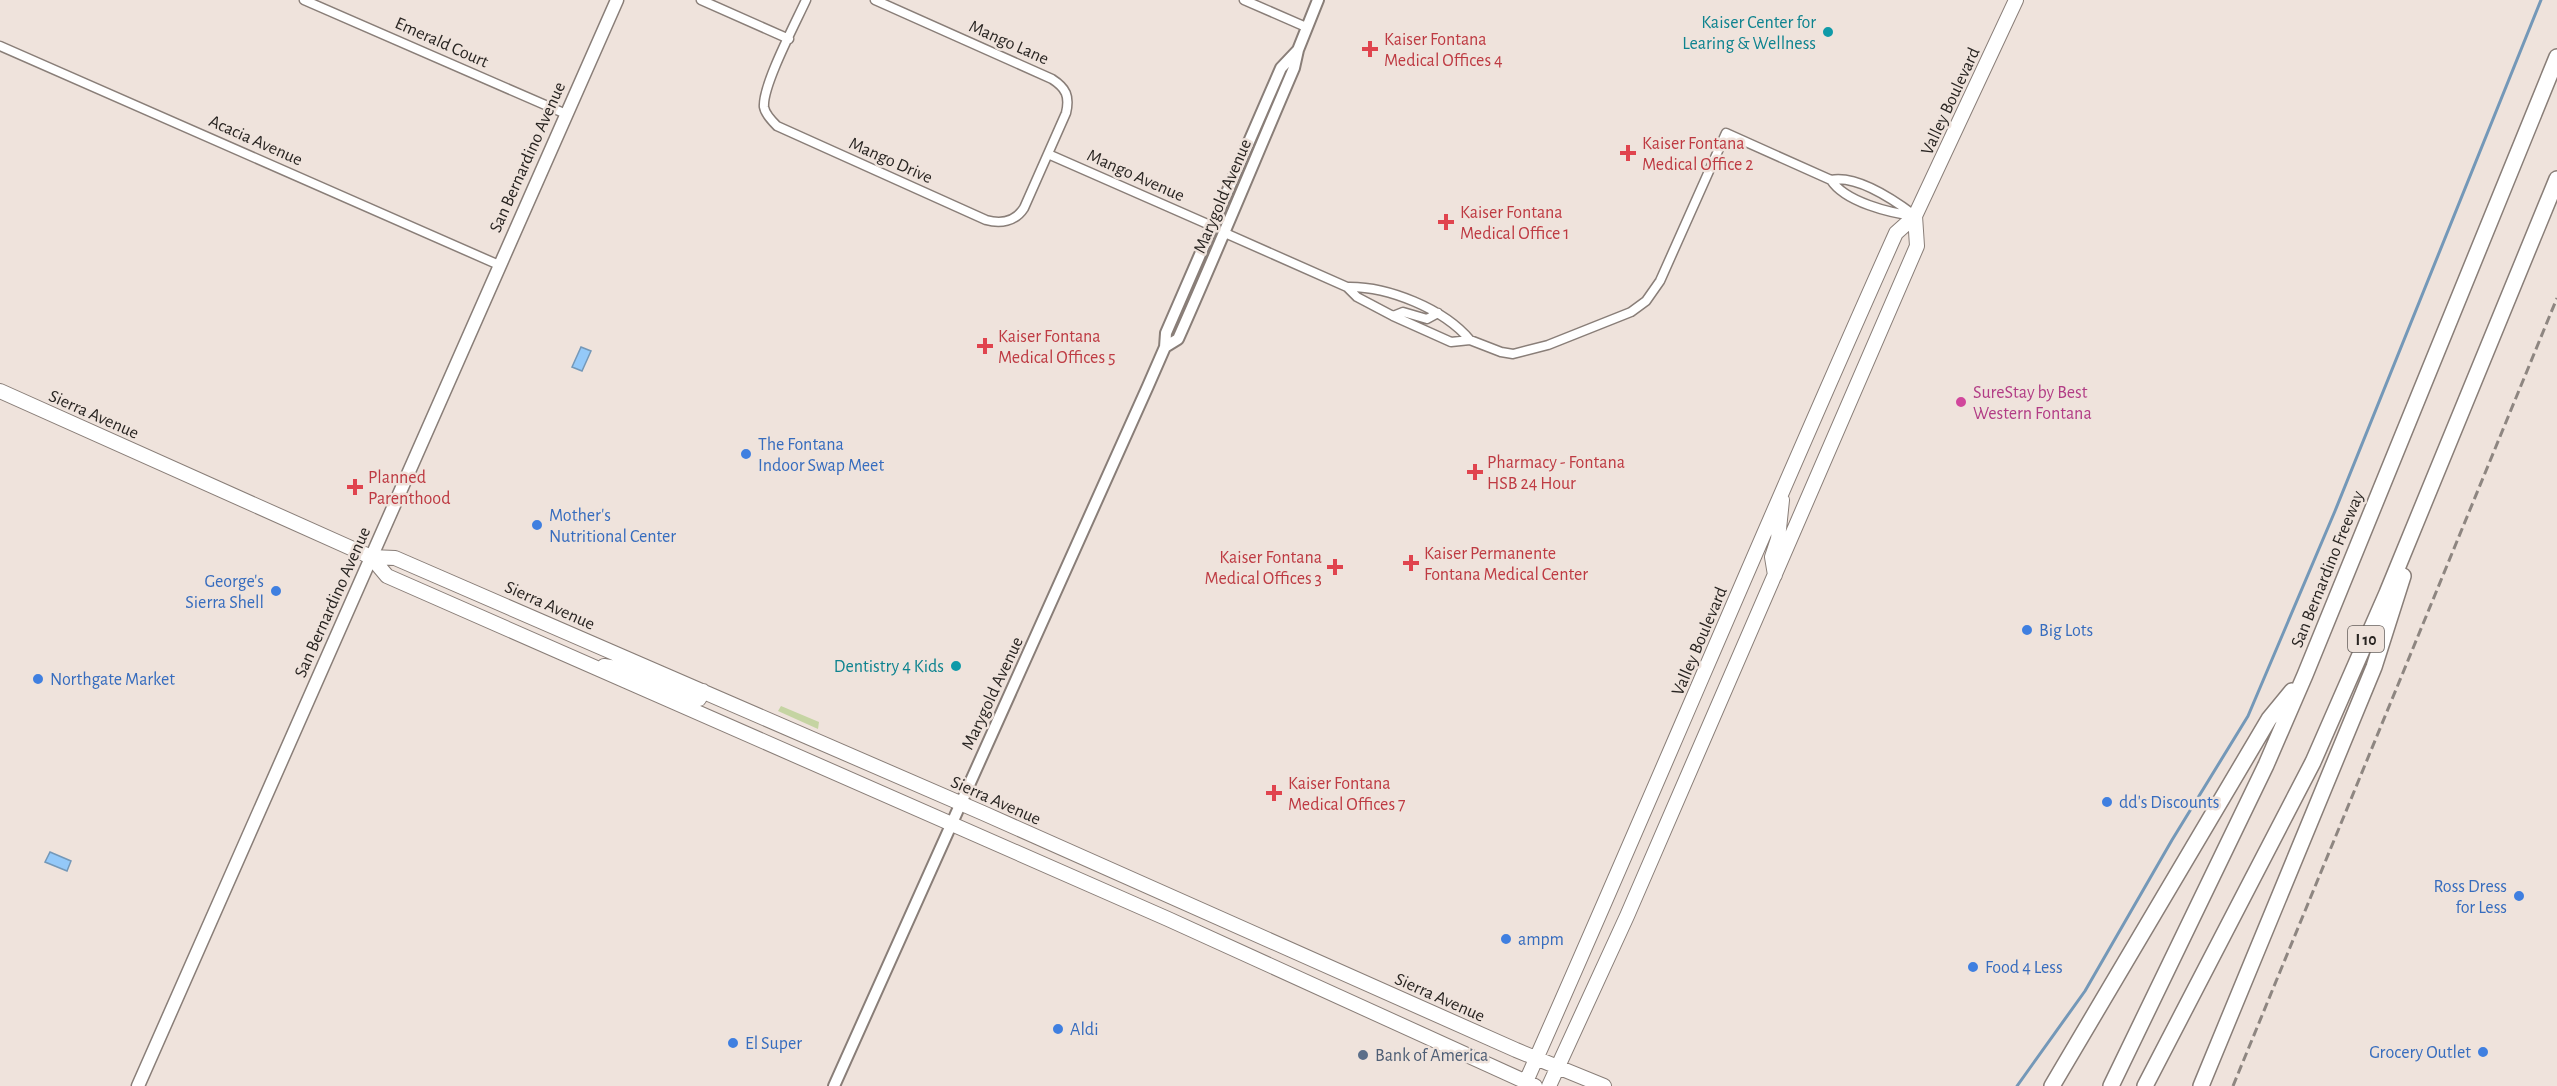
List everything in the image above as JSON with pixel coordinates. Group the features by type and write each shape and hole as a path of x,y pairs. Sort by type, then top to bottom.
{"highway":[{"name":"San Bernardino Freeway","path":"2112,1086 2251,796 2305,675 2557,57"},
{"name":"I 10","path":"2145,1086 2313,762 2557,179"},
{"path":"2201,1086 2374,667 2439,465"},
{"path":"2052,1086 2269,719 2305,675"}],"main road":[{"name":"San Bernardino Avenue","path":"138,1086 617,0"},
{"name":"Valley Boulevard","path":"1528,1085 1537,1059 1784,486 1896,233 1915,216 2016,0"},
{"name":"Valley Boulevard","path":"1549,1086 1627,916 1917,246 1915,216"},
{"name":"Sierra Avenue","path":"0,391 371,557 395,558 959,803 1537,1059 1604,1086"},
{"path":"1775,575 1772,557 1779,539 1784,486"},
{"name":"Sierra Avenue","path":"371,557 387,576 1168,920 1528,1085"},
{"path":"590,665 622,669 695,700 699,699 702,691"}],"street":[{"name":"Emerald Court","path":"304,0 566,114"},
{"path":"701,0 789,39 806,0"},
{"name":"Mango Lane","path":"875,0 1052,79 1062,87 1068,95 1068,104 1048,154"},
{"path":"1244,0 1306,27"},
{"name":"Marygold Avenue","path":"1226,233 1234,206 1294,68 1306,27 1318,0"},
{"name":"Mango Drive","path":"789,39 765,99 766,113 773,123 986,220 996,222 1012,219 1024,208 1048,154"},
{"name":"Acacia Avenue","path":"0,46 499,265"},
{"name":"Marygold Avenue","path":"834,1086 959,803 1027,660 1165,347 1166,333 1281,68 1298,50"},
{"path":"1165,347 1203,261 1213,245 1226,233 1228,204 1268,115 1271,91"},
{"path":"1226,233 1347,287 1357,297 1451,342 1470,340 1501,352 1525,352 1587,331 1630,312 1646,301 1660,281 1726,132 1831,180 1837,189 1888,212 1915,216"},
{"name":"Mango Avenue","path":"1048,154 1212,226"},
{"path":"1831,180 1844,177 1893,199 1915,216"},
{"path":"1347,287 1361,286 1390,292 1438,314 1458,326 1470,340"},
{"path":"1393,316 1403,312 1427,319 1438,314"}],"green space":[{"path":"781,706 819,722 818,729 778,711"}],"water":[{"path":"581,347 591,351 582,371 572,367"},
{"path":"50,852 71,861 67,871 45,862"}],"waterway":[{"path":"2017,1086 2085,991 2172,840 2248,716 2335,511 2541,0"}],"railway":[{"path":"2233,1086 2557,298"}],"place":[{"name":"Kaiser Center for Learing & Wellness","path":"1828,32"},
{"name":"Kaiser Fontana Medical Offices 4","path":"1370,49"},
{"name":"Kaiser Fontana Medical Office 2","path":"1628,153"},
{"name":"Kaiser Fontana Medical Office 1","path":"1446,222"},
{"name":"Kaiser Fontana Medical Offices 5","path":"985,346"},
{"name":"SureStay by Best Western Fontana","path":"1961,402"},
{"name":"The Fontana Indoor Swap Meet","path":"746,454"},
{"name":"Pharmacy - Fontana HSB 24 Hour","path":"1475,472"},
{"name":"Planned Parenthood","path":"355,487"},
{"name":"Mother's Nutritional Center","path":"537,525"},
{"name":"Kaiser Permanente Fontana Medical Center","path":"1411,563"},
{"name":"Kaiser Fontana Medical Offices 3","path":"1335,567"},
{"name":"George's Sierra Shell","path":"276,591"},
{"name":"Big Lots","path":"2027,630"},
{"name":"Dentistry 4 Kids","path":"956,666"},
{"name":"Northgate Market","path":"38,679"},
{"name":"Kaiser Fontana Medical Offices 7","path":"1274,793"},
{"name":"dd's Discounts","path":"2107,802"},
{"name":"Ross Dress for Less","path":"2519,896"},
{"name":"ampm","path":"1506,939"},
{"name":"Food 4 Less","path":"1973,967"},
{"name":"Aldi","path":"1058,1029"},
{"name":"El Super","path":"733,1043"},
{"name":"Grocery Outlet","path":"2483,1052"},
{"name":"Bank of America","path":"1363,1055"}]}
